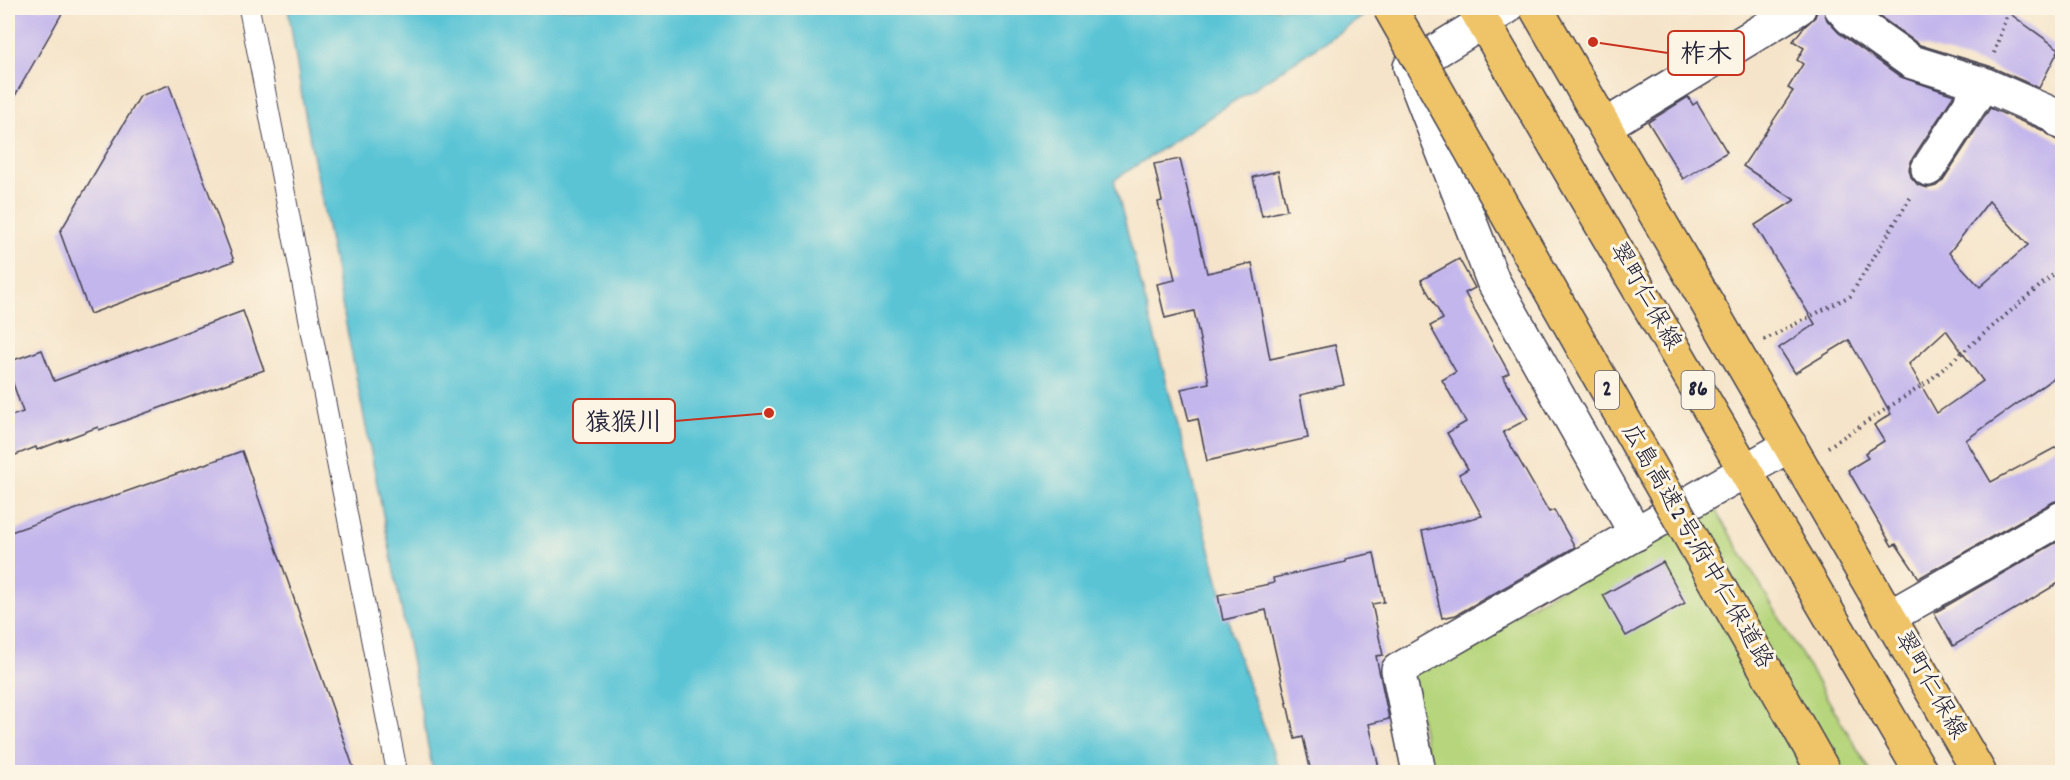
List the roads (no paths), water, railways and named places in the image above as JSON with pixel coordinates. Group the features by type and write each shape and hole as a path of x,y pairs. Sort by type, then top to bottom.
{"main road":[{"name":"広島高速2号;府中仁保道路","path":"1390,8 1824,772"},
{"name":"翠町仁保線","path":"1536,8 1979,772"},
{"name":"翠町仁保線","path":"1488,12 1745,471 1921,772"}],"street":[{"path":"1605,126 1799,8"},
{"path":"1841,8 1850,18 1912,62 1983,84 2052,114 2062,123"},
{"path":"1488,12 1410,67 1493,281 1636,534"},
{"path":"1929,169 1983,84"},
{"path":"1419,772 1398,670 1790,445"},
{"path":"1889,617 2062,518"}],"lane":[{"path":"249,8 397,772"}],"water":[{"path":"288,8 1376,8 1114,180 1235,646 1280,772 433,772 303,103"}],"place":[{"name":"柞木","path":"1593,42"},
{"name":"猿猴川","path":"769,413"}]}
